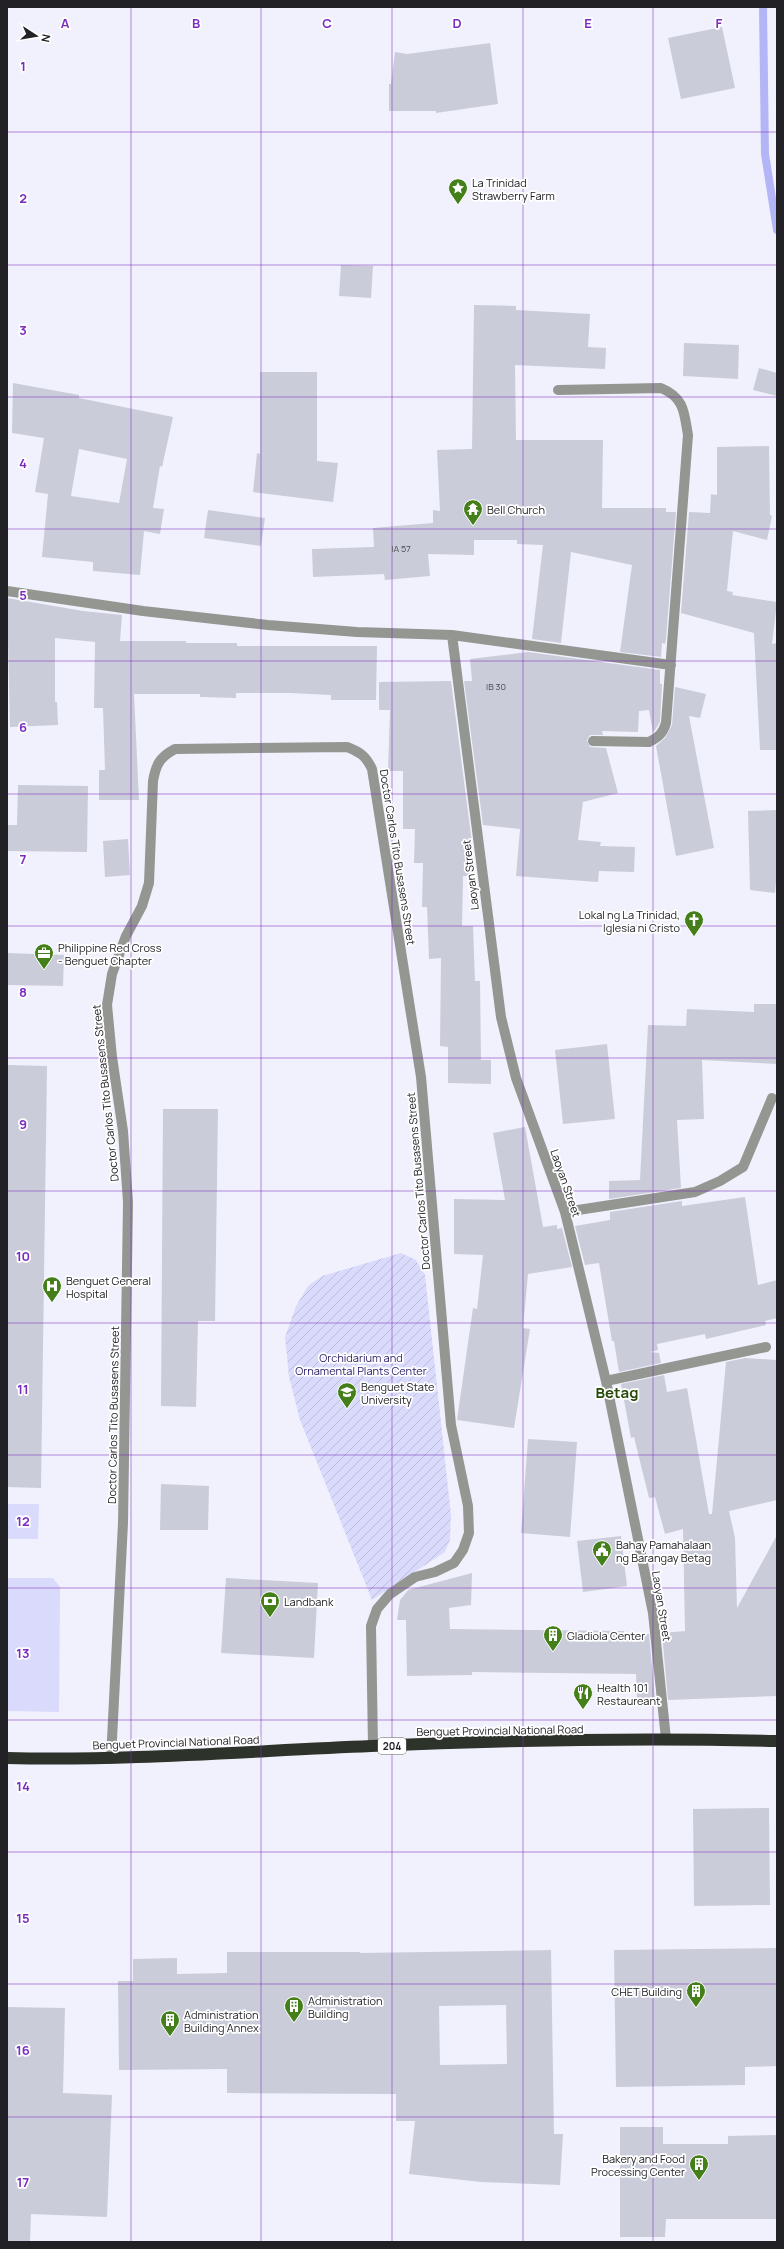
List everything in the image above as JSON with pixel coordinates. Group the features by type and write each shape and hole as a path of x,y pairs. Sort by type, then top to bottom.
{"highway":[{"name":"Benguet Provincial National Road","path":"7,1758 111,1759 373,1746 666,1739 777,1741"}],"street":[{"path":"558,390 662,388 673,393 680,400 688,435 666,723 663,732 657,738 649,742 593,741"},
{"path":"7,591 143,612 268,625 357,632 452,635 671,664"},
{"name":"Laoyan Street","path":"452,635 501,1017 516,1078 565,1212 606,1381 653,1613 666,1739"},
{"name":"Doctor Carlos Tito Busasens Street","path":"111,1759 123,1523 128,1202 123,1131 112,1057 107,1005 112,974 126,936 142,906 149,883 153,781 156,766 162,756 175,749 347,747 363,755 372,769 421,1077 451,1425 468,1506 469,1533 463,1550 454,1563 435,1572 415,1577 390,1594 377,1609 371,1626 373,1746"},
{"path":"565,1212 695,1192 720,1181 743,1167 772,1098"},
{"path":"606,1381 766,1348"}],"green space":[{"name":"Orchidarium and Ornamental Plants Center","path":"401,1253 416,1260 425,1275 451,1515 450,1540 445,1552 372,1600 300,1420 289,1377 285,1337 296,1306 308,1286 322,1276"},
{"path":"7,1504 39,1504 38,1539 7,1539"},
{"path":"7,1578 53,1578 60,1587 59,1712 7,1711"}],"building":[{"path":"722,27 735,88 681,99 668,38"},
{"path":"490,43 498,104 436,113 436,111 389,111 389,84 391,84 395,52 407,54"},
{"path":"341,265 373,266 371,298 339,296"},
{"path":"474,305 516,306 516,310 590,314 588,347 606,348 605,369 515,365 516,440 603,440 602,508 666,508 666,512 676,512 666,639 665,644 662,643 661,657 620,652 632,565 571,552 561,643 532,639 543,545 517,544 517,540 474,540 474,555 428,554 430,576 385,580 384,574 313,577 312,549 374,547 373,528 433,523 433,510 440,511 437,450 472,449"},
{"path":"684,343 739,345 738,379 683,376"},
{"path":"759,368 777,373 777,396 753,390"},
{"path":"260,372 317,372 317,461 338,463 333,502 253,492 257,453 260,454"},
{"path":"13,383 79,395 79,398 173,417 162,467 160,466 153,508 164,509 160,534 144,531 140,575 93,571 93,562 42,557 48,494 35,492 44,438 12,433","holes":["79,449 127,459 119,503 71,496"]},
{"path":"769,446 770,515 772,516 767,540 733,531 727,591 733,592 732,595 777,602 772,644 777,643 777,750 760,750 754,633 681,613 689,512 710,513 711,494 717,495 717,447"},
{"path":"208,510 265,518 261,546 204,538"},
{"path":"7,598 83,611 122,615 120,641 237,643 237,646 377,646 376,700 331,700 331,695 290,693 236,693 236,698 200,697 200,694 134,694 139,800 99,800 99,770 105,770 103,708 94,708 95,642 55,638 55,702 57,702 58,725 10,727"},
{"path":"528,652 660,670 660,684 662,684 660,722 653,732 649,710 639,711 638,732 602,731 603,735 590,735 587,740 590,747 606,748 618,793 583,802 578,840 601,842 600,846 635,847 634,872 599,871 598,882 516,876 520,829 483,825 464,681 472,681 470,659"},
{"path":"451,681 472,843 471,876 463,876 462,926 473,926 475,981 480,981 481,1060 491,1060 491,1084 448,1083 448,1047 440,1046 441,958 429,959 427,907 422,907 423,863 414,863 415,829 403,829 403,771 388,771 390,710 379,710 379,682"},
{"path":"675,687 706,694 700,718 689,716 714,848 676,856 656,746 665,738 672,725"},
{"path":"18,785 88,786 87,852 7,851 7,825 17,825"},
{"path":"777,810 777,871 775,893 750,890 748,811"},
{"path":"128,839 130,875 105,877 103,841"},
{"name":"Philippine Red Cross - Benguet Chapter","path":"7,953 64,955 63,986 7,985"},
{"path":"754,1004 777,1004 777,1064 702,1060 704,1119 677,1120 681,1188 609,1199 609,1181 640,1180 648,1025 686,1026 687,1009 754,1012"},
{"path":"607,1044 615,1119 563,1124 555,1050"},
{"name":"Benguet General Hospital","path":"7,1065 47,1066 41,1488 7,1487"},
{"path":"163,1109 218,1109 215,1321 198,1321 196,1407 161,1406"},
{"path":"525,1127 543,1227 557,1225 557,1229 562,1228 572,1267 528,1274 523,1328 530,1329 514,1428 457,1420 473,1308 477,1309 483,1255 454,1254 454,1199 505,1200 493,1133"},
{"path":"745,1197 758,1285 777,1280 777,1318 765,1321 766,1325 706,1339 705,1334 657,1344 658,1350 650,1352 659,1353 661,1363 619,1372 614,1341 612,1341 599,1263 585,1265 575,1226 610,1220 610,1212 682,1201 682,1206"},
{"path":"745,1358 777,1360 777,1500 729,1511 735,1538 737,1608 777,1535 777,1696 668,1700 662,1633 685,1631 683,1529 665,1534 655,1497 649,1498 634,1437 631,1438 621,1384 664,1375 667,1392 687,1388 709,1514 712,1514 726,1362"},
{"path":"528,1439 577,1442 570,1537 521,1533"},
{"path":"161,1484 209,1486 208,1530 160,1530"},
{"name":"Bahay Pamahalaan ng Barangay Betag","path":"621,1536 627,1586 583,1592 577,1541"},
{"path":"472,1573 471,1605 449,1608 450,1629 624,1631 624,1635 649,1634 655,1700 637,1701 636,1674 472,1672 472,1675 407,1676 406,1620 397,1620 400,1600 408,1590"},
{"name":"Landbank","path":"226,1578 318,1583 314,1658 221,1653"},
{"path":"769,1808 770,1905 694,1906 693,1809"},
{"name":"CHET Building","path":"777,1948 777,2066 745,2067 745,2085 616,2087 614,1950"},
{"path":"551,1950 554,2134 563,2134 560,2185 481,2182 409,2174 415,2121 396,2121 396,2094 227,2093 227,2069 119,2070 118,1981 133,1981 133,1959 177,1958 177,1974 227,1973 227,1952 360,1953","holes":["506,2005 507,2064 440,2065 439,2006"]},
{"path":"7,2007 65,2008 63,2093 112,2095 107,2217 31,2214 30,2242 7,2242"},
{"name":"Bakery and Food Processing Center","path":"620,2127 663,2127 663,2144 728,2144 728,2136 777,2135 777,2219 666,2219 665,2237 620,2237"}],"waterway":[{"path":"763,7 765,154 777,230"}],"place":[{"name":"La Trinidad Strawberry Farm","path":"458,205"},
{"name":"Bell Church","path":"473,526"},
{"name":"Lokal ng La Trinidad, Iglesia ni Cristo","path":"694,937"},
{"name":"Philippine Red Cross - Benguet Chapter","path":"44,970"},
{"name":"Benguet General Hospital","path":"52,1303"},
{"name":"Benguet State University","path":"347,1409"},
{"name":"Bahay Pamahalaan ng Barangay Betag","path":"602,1567"},
{"name":"Landbank","path":"270,1618"},
{"name":"Gladiola Center","path":"553,1652"},
{"name":"Health 101 Restaureant","path":"583,1710"},
{"name":"CHET Building","path":"696,2008"},
{"name":"Administration Building","path":"294,2023"},
{"name":"Administration Building Annex","path":"170,2037"},
{"name":"Bakery and Food Processing Center","path":"699,2181"}],"district":[{"name":"Betag","path":"617,1392"}]}
